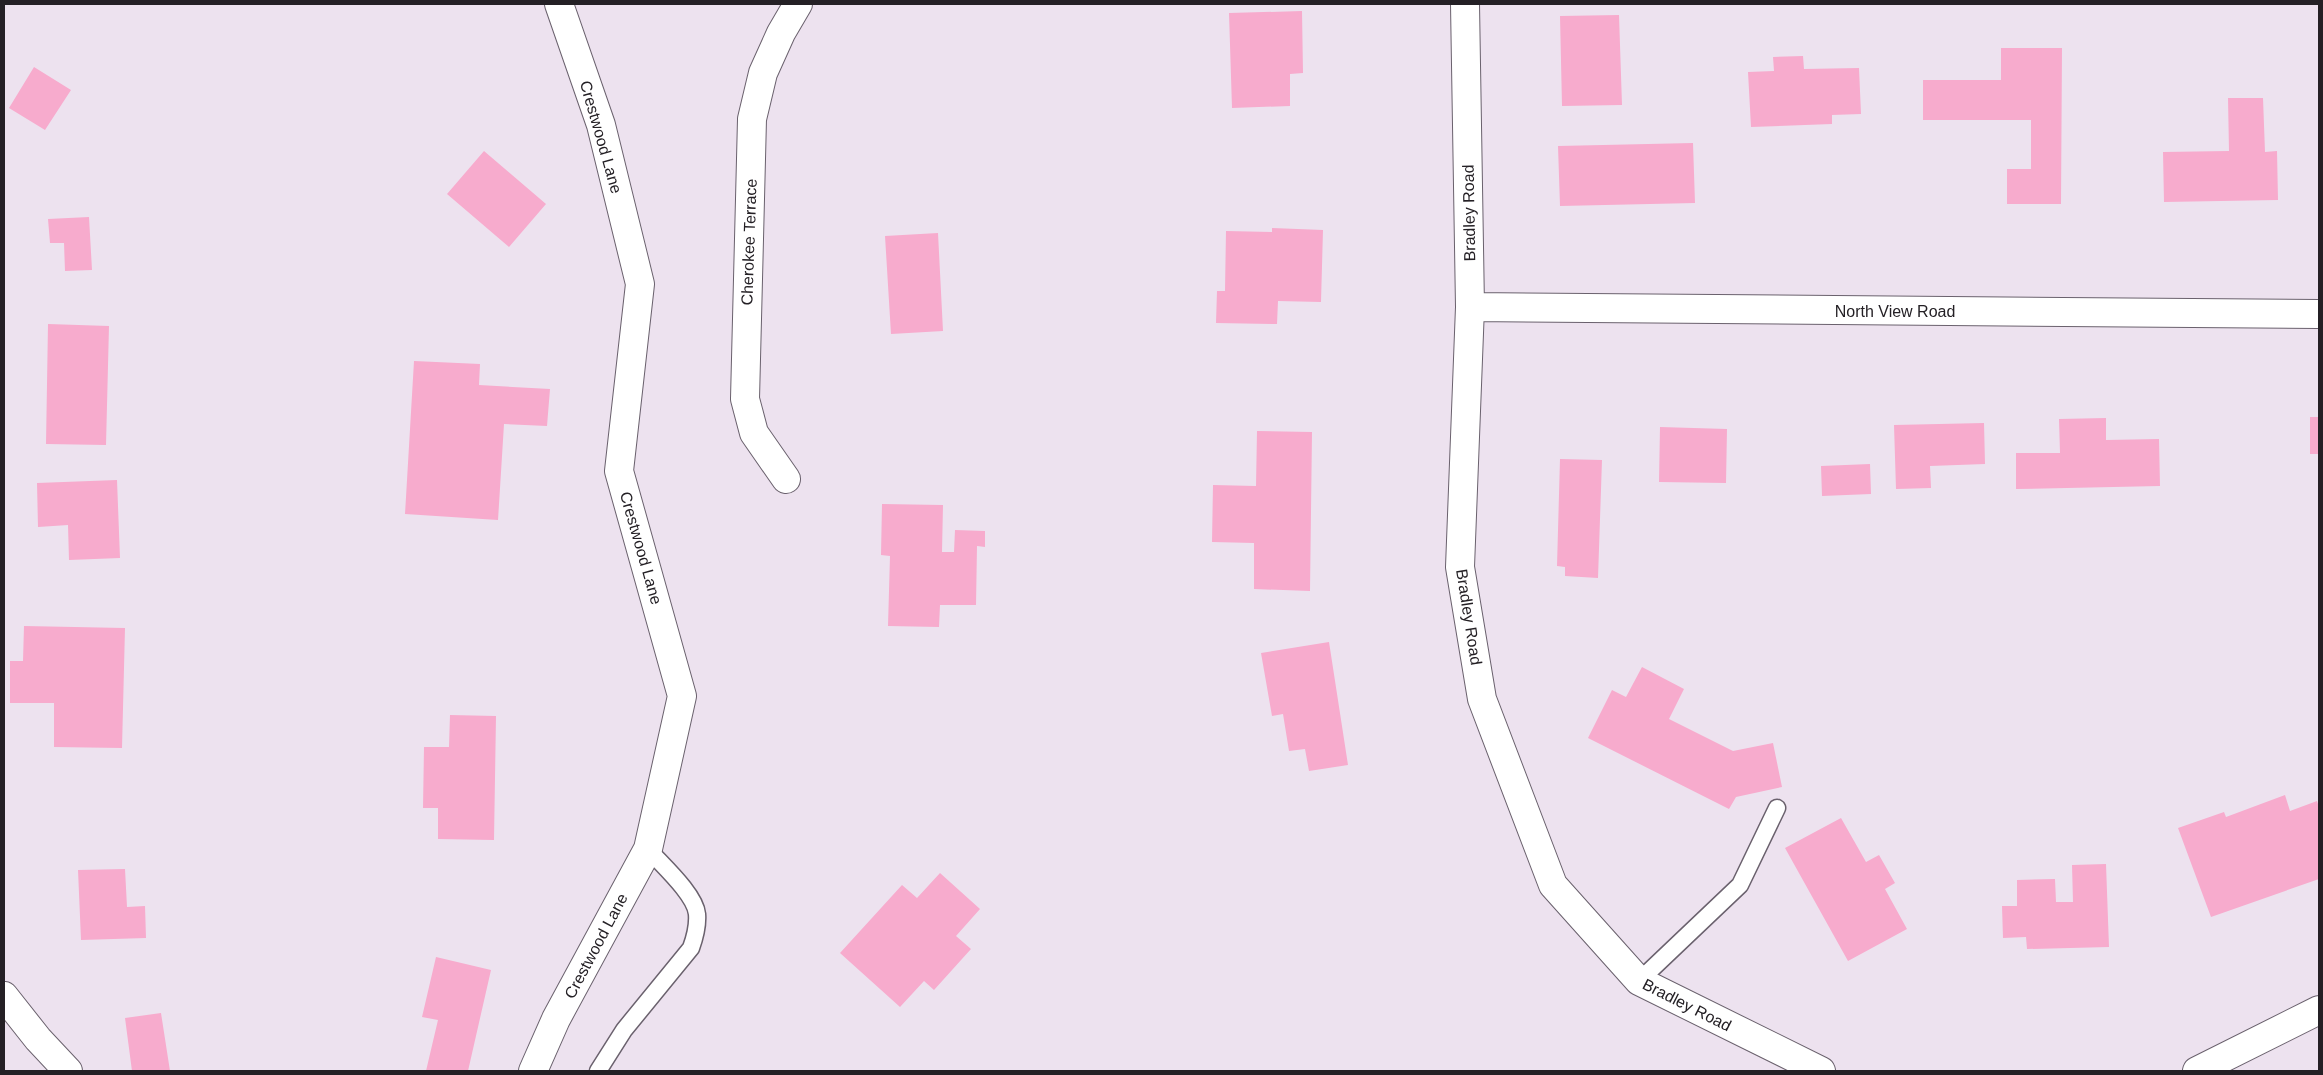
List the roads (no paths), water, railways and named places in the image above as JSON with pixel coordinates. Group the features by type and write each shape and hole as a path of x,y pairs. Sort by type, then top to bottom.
{"street":[{"name":"Crestwood Lane","path":"533,1071 556,1019 648,849 682,696 619,471 640,284 601,125 559,4"},
{"name":"Cherokee Terrace","path":"786,479 754,433 744,399 752,119 763,73 781,33 798,4"},
{"name":"Bradley Road","path":"1465,4 1470,307 1460,567 1482,699 1553,884 1638,981 1821,1071"},
{"name":"North View Road","path":"1470,307 2319,314"},
{"path":"4,996 38,1039 68,1071"},
{"path":"2197,1071 2319,1010"}],"lane":[{"path":"1638,981 1740,884 1778,808"},
{"path":"598,1071 624,1030 691,948 696,933 697,912 689,895 648,849"}]}
